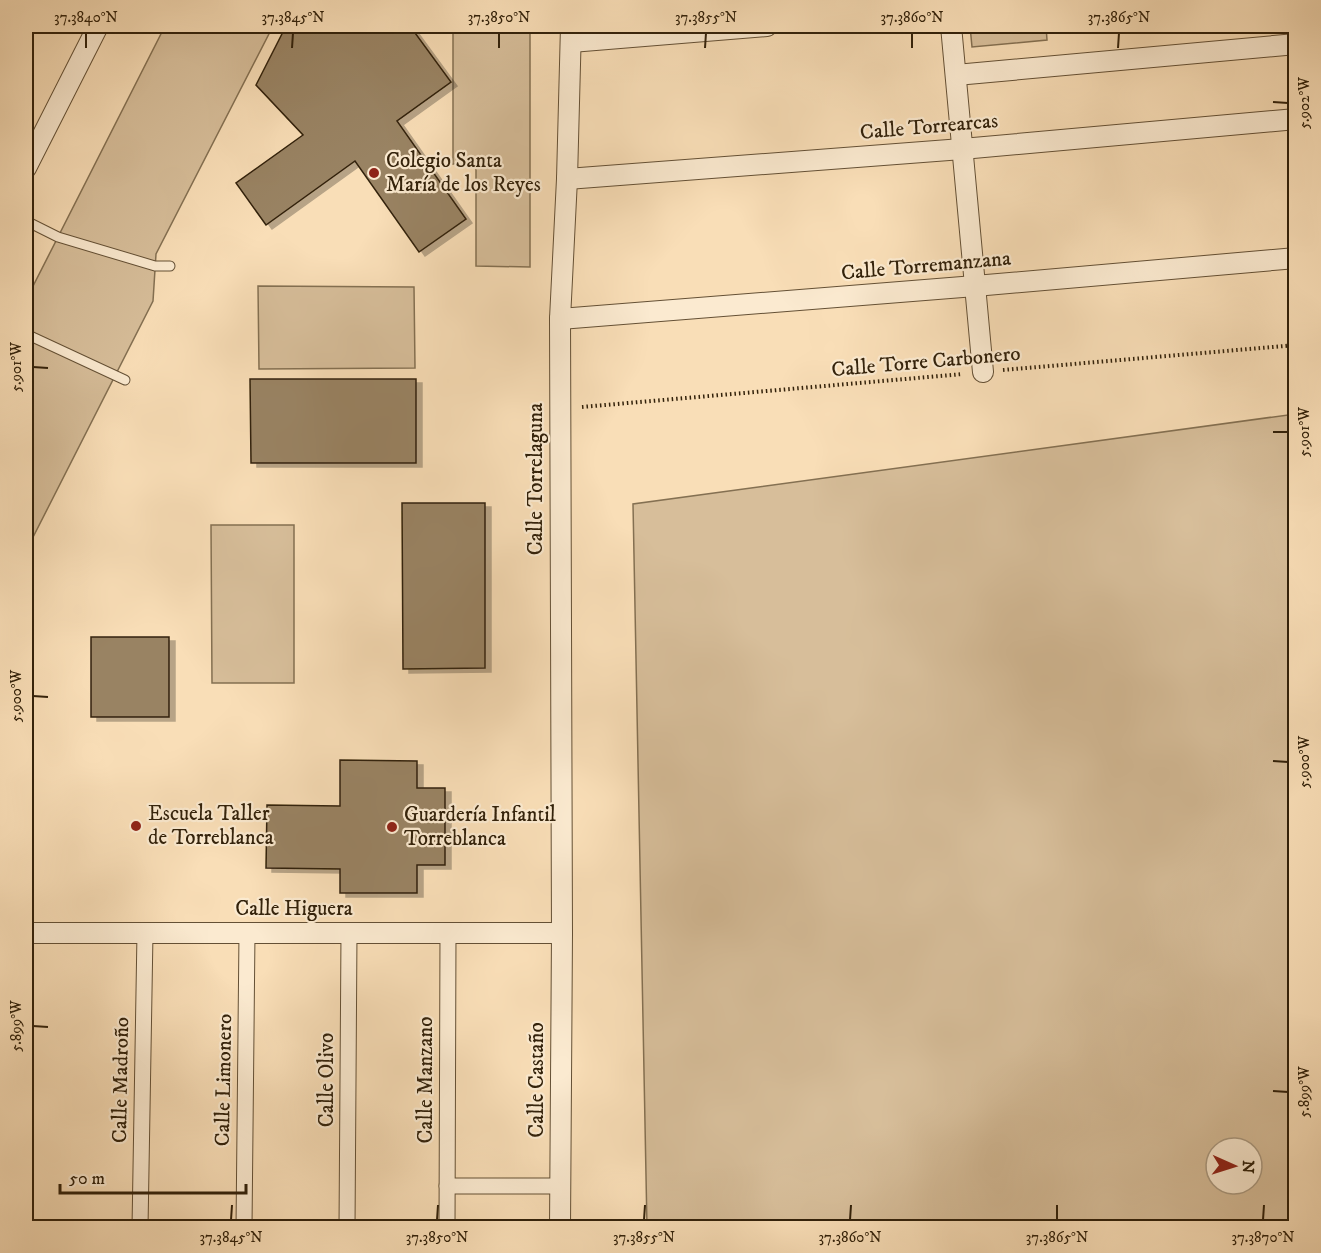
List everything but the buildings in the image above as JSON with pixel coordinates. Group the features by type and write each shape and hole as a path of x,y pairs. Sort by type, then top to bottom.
{"street":[{"path":"26,168 98,26"},
{"path":"571,34 767,26"},
{"path":"951,26 983,372"},
{"name":"Calle Torrelaguna","path":"562,933 560,319 571,34"},
{"path":"956,75 1296,44"},
{"name":"Calle Torrearcas","path":"567,179 963,149 1296,119"},
{"name":"Calle Torremanzana","path":"560,319 1296,258"},
{"name":"Calle Higuera","path":"26,933 562,933"},
{"name":"Calle Madroño","path":"140,1227 145,933"},
{"name":"Calle Limonero","path":"244,1227 247,933"},
{"name":"Calle Olivo","path":"347,1227 349,933"},
{"name":"Calle Manzano","path":"447,1227 448,933"},
{"name":"Calle Castaño","path":"560,1227 562,933"},
{"path":"447,1186 560,1186"}],"lane":[{"path":"26,221 58,237 155,266 170,266"},
{"path":"26,334 125,380"}],"path":[{"name":"Calle Torre Carbonero","path":"560,408 1296,345"}],"shaded area":[{"path":"165,26 273,26 156,254 153,301 26,551 26,300"},
{"path":"453,26 530,26 530,267 476,266 476,164 453,164"},
{"path":"970,26 1046,26 1047,40 972,47"},
{"path":"258,286 414,287 415,368 259,369"},
{"path":"1295,414 1295,1227 647,1227 633,504"},
{"path":"211,525 294,525 294,683 212,683"}],"place":[{"name":"Colegio Santa María de los Reyes","path":"374,173"},
{"name":"Escuela Taller de Torreblanca","path":"136,826"},
{"name":"Guardería Infantil Torreblanca","path":"392,827"}]}
